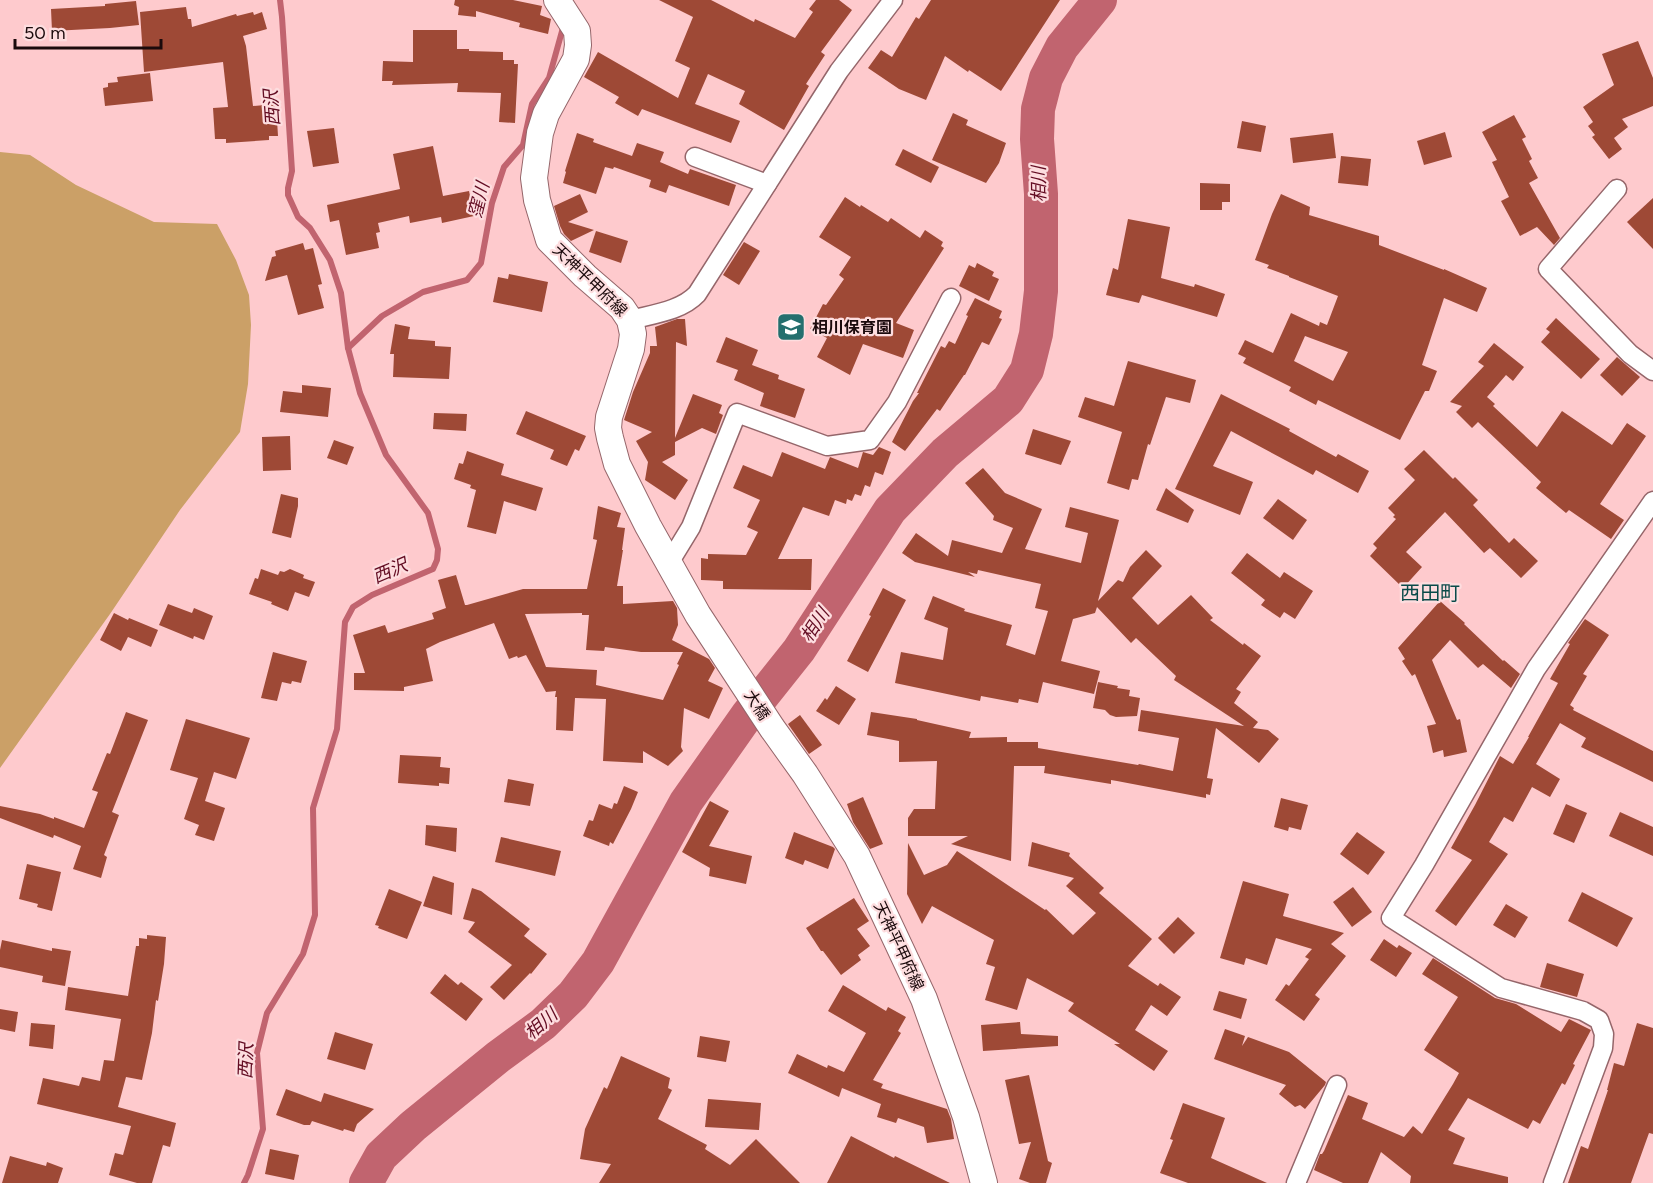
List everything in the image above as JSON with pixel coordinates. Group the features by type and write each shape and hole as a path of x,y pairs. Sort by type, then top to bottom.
{"main road":[{"name":"天神平甲府線","path":"559,3 577,31 578,45 576,58 546,114 540,133 534,178 537,200 549,240 622,309 630,320 633,334 632,349 609,417 610,438 617,464 648,526 698,615 742,682"},
{"name":"大橋","path":"742,682 772,728"},
{"name":"天神平甲府線","path":"772,728 805,774 857,856 924,999 966,1117 984,1183"}],"street":[{"path":"630,320 689,303 698,294 839,71 893,0"},
{"path":"695,157 768,184"},
{"path":"1617,189 1548,269 1630,354 1653,371"},
{"path":"669,563 691,527 737,413 827,446 870,440 897,402 951,298"},
{"path":"1553,1183 1603,1048 1604,1034 1599,1020 1582,1011 1501,988 1390,918 1424,865 1536,669 1653,501"},
{"path":"1296,1183 1337,1085"}],"shaded area":[{"path":"0,152 30,155 76,185 154,222 217,224 236,260 249,295 251,325 248,384 240,432 180,510 110,614 0,768"}],"building":[{"path":"455,0 513,0 542,6 540,15 551,19 548,34 519,27 520,23 476,11 476,17 458,15 459,7 454,5"},
{"path":"659,0 711,0 754,22 755,19 795,38 813,12 809,9 816,0 839,0 852,10 821,52 825,55 806,84 809,86 784,130 739,104 745,91 708,74 695,104 740,121 731,143 642,109 638,116 615,103 619,97 584,77 598,52 678,98 690,68 675,61 693,17"},
{"path":"931,0 1060,0 1001,91 945,56 926,100 899,89 868,68 881,50 892,57 916,17 919,19"},
{"path":"136,1 139,25 52,31 51,9 105,6 105,4"},
{"path":"186,7 192,27 236,14 237,16 253,12 254,15 262,12 267,29 243,36 253,106 276,104 278,136 269,136 269,140 226,143 226,139 215,139 213,108 228,107 223,62 144,72 140,12"},
{"path":"413,30 457,30 457,49 503,52 503,60 514,60 514,64 518,64 515,123 499,122 501,93 457,92 458,83 392,85 393,81 382,81 383,61 413,62"},
{"path":"1638,41 1653,78 1653,106 1622,119 1628,127 1614,138 1622,149 1609,159 1592,137 1595,135 1588,126 1593,122 1583,107 1614,85 1602,54"},
{"path":"150,73 153,101 105,106 103,88 108,87 108,83 118,82 117,77"},
{"path":"953,113 968,120 966,125 1006,143 999,163 986,183 932,160"},
{"path":"1514,115 1526,137 1522,139 1532,159 1529,161 1538,178 1529,183 1560,238 1554,245 1537,227 1520,236 1501,201 1509,197 1492,162 1497,160 1482,132"},
{"path":"1242,121 1266,126 1261,152 1237,148"},
{"path":"334,128 339,163 313,167 307,131"},
{"path":"1445,132 1452,157 1424,165 1417,141"},
{"path":"577,133 594,139 593,142 632,156 637,143 664,152 660,162 688,174 690,169 736,185 729,206 669,185 666,193 649,187 651,180 614,167 613,169 605,167 596,194 563,183"},
{"path":"1333,133 1336,158 1293,163 1290,138"},
{"path":"433,146 443,196 469,191 474,216 442,223 441,217 410,223 409,216 378,223 380,232 376,233 379,248 346,255 339,220 330,222 327,205 400,189 393,154"},
{"path":"903,149 939,167 931,183 895,165"},
{"path":"1341,156 1371,159 1368,186 1338,183"},
{"path":"1200,183 1230,184 1230,202 1222,202 1222,210 1200,210"},
{"path":"580,194 588,212 568,222 594,230 571,241 560,226 554,206"},
{"path":"1281,194 1310,207 1309,215 1379,236 1379,245 1487,288 1477,312 1444,298 1422,365 1437,371 1429,391 1425,391 1400,440 1318,400 1316,405 1289,391 1291,387 1243,363 1246,358 1238,354 1245,340 1273,353 1291,313 1319,326 1320,322 1327,325 1338,296 1267,268 1269,265 1255,260","holes":["1305,336 1348,352 1333,381 1294,361"]},
{"path":"845,197 888,222 891,218 920,238 925,230 943,242 941,246 944,248 896,323 914,330 903,358 863,344 850,375 817,357 827,338 810,329 823,304 826,305 844,279 839,275 851,257 819,237"},
{"path":"1653,198 1653,249 1627,222"},
{"path":"1128,219 1170,227 1161,278 1194,287 1195,284 1225,294 1217,317 1142,295 1139,303 1106,295 1113,268 1118,270"},
{"path":"596,231 628,241 621,263 589,252"},
{"path":"744,242 760,251 739,285 723,275"},
{"path":"303,243 305,250 313,248 322,284 318,285 324,308 298,315 287,275 265,281 272,257 276,256 275,251"},
{"path":"977,263 994,272 992,276 999,279 989,301 959,286 969,265 975,268"},
{"path":"509,274 548,282 542,312 493,302 498,277 508,279"},
{"path":"975,298 1002,311 999,318 1002,319 989,345 982,342 965,375 940,411 937,409 905,451 892,442 941,346 945,348 949,341 955,344"},
{"path":"1556,318 1600,359 1581,379 1541,342 1550,332 1546,329"},
{"path":"677,319 685,319 687,346 676,342 675,438 693,394 722,405 719,413 723,415 716,434 702,428 675,442 675,455 662,462 688,480 675,500 645,480 648,462 636,441 652,432 624,420 650,353 650,346 657,346 655,327"},
{"path":"395,324 410,327 408,339 435,341 435,346 451,347 449,379 393,377 394,354 390,354"},
{"path":"726,337 758,350 752,365 779,375 778,379 805,389 795,418 760,406 764,393 734,380 738,370 716,362"},
{"path":"1494,343 1524,367 1513,381 1506,375 1487,397 1495,404 1493,406 1537,447 1562,411 1612,445 1627,423 1646,436 1600,504 1624,520 1611,539 1569,510 1566,513 1536,488 1541,482 1478,422 1472,428 1456,412 1462,406 1450,402 1484,366 1478,362"},
{"path":"1617,357 1640,377 1622,396 1600,375"},
{"path":"1128,361 1196,380 1190,403 1166,397 1150,445 1148,444 1138,480 1132,479 1129,490 1107,483 1122,432 1078,417 1085,397 1114,406"},
{"path":"302,385 331,388 328,417 280,412 283,391 302,393"},
{"path":"1221,394 1290,429 1289,431 1336,457 1338,454 1369,471 1358,493 1316,470 1313,475 1231,431 1213,466 1253,482 1240,515 1175,489"},
{"path":"526,411 586,436 579,451 575,449 567,466 550,459 554,450 516,434"},
{"path":"434,413 467,414 466,431 433,429"},
{"path":"1033,429 1071,441 1061,465 1025,454"},
{"path":"290,436 291,470 263,471 262,437"},
{"path":"334,440 354,447 347,465 327,458"},
{"path":"879,447 891,452 883,475 875,472 870,487 865,485 861,496 855,494 852,501 847,499 846,504 835,500 829,516 803,507 778,559 812,559 811,590 723,589 723,581 701,580 701,558 708,559 708,554 746,555 758,532 747,527 760,500 733,488 743,465 772,477 782,452 825,469 830,457 858,468 863,452 873,455"},
{"path":"1424,450 1478,500 1473,505 1509,543 1514,538 1538,561 1521,578 1490,548 1484,553 1445,512 1406,552 1422,567 1403,588 1370,556 1377,548 1373,544 1396,519 1388,508 1415,480 1404,469"},
{"path":"467,451 504,464 501,475 543,488 536,511 504,501 496,534 467,527 476,490 470,488 471,485 454,479 459,463 463,464"},
{"path":"983,468 1005,493 1042,509 1025,549 1081,563 1088,533 1065,527 1070,507 1119,520 1098,601 1118,580 1123,582 1130,567 1146,550 1162,566 1132,598 1158,625 1191,595 1213,618 1210,620 1261,656 1236,689 1241,692 1234,703 1258,722 1253,728 1268,730 1279,739 1259,763 1216,728 1207,778 1213,779 1210,795 1206,794 1206,798 1111,780 1111,784 1044,773 1045,766 1014,766 1011,861 951,844 968,836 908,836 908,818 914,809 935,809 937,761 899,762 899,741 867,735 871,712 917,719 971,732 969,738 1007,737 1007,742 1038,742 1038,748 1173,771 1179,738 1138,731 1141,710 1244,726 1174,680 1176,676 1136,638 1131,643 1097,607 1095,613 1073,619 1061,661 1100,671 1094,694 1043,682 1038,703 1019,699 1018,703 981,696 980,701 895,683 901,652 943,660 948,628 924,619 933,596 965,609 964,611 1012,625 1006,645 1035,655 1048,611 1035,608 1041,584 978,570 977,574 968,572 975,577 915,562 902,553 916,533 948,556 952,540 1002,553 1013,528 993,520 994,516 965,483"},
{"path":"1166,488 1194,510 1188,523 1156,510"},
{"path":"281,494 298,498 291,538 272,533"},
{"path":"1278,499 1307,520 1293,540 1263,518"},
{"path":"598,506 621,513 617,527 625,528 617,586 623,586 623,604 673,601 677,608 678,625 672,640 709,659 715,668 708,681 723,688 709,719 684,708 681,747 683,751 668,766 643,751 643,763 603,761 606,699 575,698 573,731 556,730 556,691 546,692 526,655 509,659 494,623 426,649 433,681 404,687 404,691 354,690 354,673 365,673 353,635 385,625 388,633 434,619 432,613 446,608 438,580 456,575 465,605 523,589 587,589 597,540 593,539","holes":["582,613 582,615 589,615 586,650 604,651 605,647 641,652 683,652 663,700 596,685 597,670 546,667 525,614"]},
{"path":"1247,553 1280,578 1284,572 1313,591 1295,619 1284,612 1280,618 1261,605 1265,600 1231,573"},
{"path":"261,569 278,575 280,571 290,569 304,575 303,578 315,582 309,597 295,592 288,611 271,604 272,602 249,594"},
{"path":"883,588 906,600 868,672 847,661"},
{"path":"1440,601 1503,661 1520,674 1511,688 1483,664 1478,668 1450,640 1432,660 1457,720 1460,719 1467,752 1444,757 1443,750 1433,753 1427,726 1436,724 1415,674 1412,676 1402,661 1405,659 1398,648"},
{"path":"168,604 192,613 194,608 213,616 204,640 194,636 193,639 159,625"},
{"path":"114,613 158,630 151,647 128,637 121,651 100,640"},
{"path":"1585,619 1609,635 1583,674 1587,676 1570,705 1574,708 1573,710 1653,751 1653,782 1581,747 1586,738 1560,723 1536,764 1560,779 1550,797 1532,787 1513,822 1504,817 1489,842 1508,854 1456,926 1435,911 1472,860 1451,848 1500,756 1513,764 1529,737 1558,683 1550,679 1570,644 1568,643"},
{"path":"273,652 307,661 301,683 282,682 277,701 261,698"},
{"path":"1098,682 1130,690 1129,696 1140,698 1137,716 1116,717 1105,710 1093,708"},
{"path":"836,686 856,699 839,725 816,711"},
{"path":"126,712 148,720 112,812 119,815 104,855 107,857 101,878 73,869 81,846 0,818 0,806 54,819 54,817 84,828 98,792 92,790 107,753 110,754"},
{"path":"800,715 822,745 809,754 788,724"},
{"path":"186,719 250,738 236,779 214,772 205,801 225,808 214,841 195,835 199,825 184,819 198,778 170,770"},
{"path":"400,755 441,757 440,767 450,768 449,784 439,783 439,786 398,783"},
{"path":"508,779 534,784 530,806 504,802"},
{"path":"624,786 638,792 613,844 610,842 609,846 583,836 589,820 593,821 599,804 612,809 614,803 617,804"},
{"path":"863,797 883,844 870,849 853,822 847,804"},
{"path":"1281,798 1308,805 1301,830 1289,827 1288,831 1274,827"},
{"path":"710,801 729,811 709,846 752,856 746,884 709,876 710,868 682,852"},
{"path":"1566,804 1587,813 1574,843 1553,834"},
{"path":"1620,812 1653,827 1653,856 1609,836"},
{"path":"426,825 457,828 456,852 425,845"},
{"path":"794,832 835,849 828,869 805,860 803,865 785,858"},
{"path":"1357,832 1385,852 1368,875 1340,854"},
{"path":"501,837 561,851 555,876 495,862"},
{"path":"1032,842 1070,853 1069,856 1104,888 1099,893 1152,939 1128,966 1158,986 1160,983 1181,997 1167,1016 1151,1005 1135,1030 1168,1051 1154,1071 1114,1044 1120,1044 1068,1011 1074,1003 1027,978 1017,1010 985,1000 995,967 986,964 994,940 932,906 922,924 907,894 908,843 924,875 947,865 957,851 1046,909 1073,935 1096,913 1066,886 1074,878 1028,866"},
{"path":"27,864 61,872 52,911 19,899"},
{"path":"433,876 454,883 452,915 423,906"},
{"path":"1243,881 1289,894 1283,916 1344,933 1331,944 1346,956 1315,995 1320,999 1304,1021 1275,1000 1286,984 1289,986 1309,959 1305,957 1312,949 1276,938 1267,965 1246,958 1244,965 1220,958"},
{"path":"1353,887 1372,912 1352,927 1333,902"},
{"path":"472,888 481,891 530,929 524,936 547,954 531,974 504,1000 490,987 512,965 468,932 475,922 463,919"},
{"path":"389,889 422,902 407,939 375,925"},
{"path":"1582,892 1633,918 1617,947 1568,921"},
{"path":"854,898 869,921 857,929 870,946 858,955 861,960 841,975 806,928"},
{"path":"1506,904 1528,917 1515,938 1493,925"},
{"path":"1178,917 1195,933 1174,954 1158,938"},
{"path":"147,935 166,937 158,1001 156,1000 142,1080 126,1077 118,1107 176,1123 170,1147 163,1145 152,1183 137,1183 109,1175 115,1153 123,1155 131,1126 37,1104 43,1078 79,1086 82,1077 100,1081 104,1060 114,1061 121,1019 65,1010 68,987 128,996 136,946 139,946 139,938 147,939"},
{"path":"1384,939 1397,948 1399,945 1412,953 1396,977 1370,960"},
{"path":"2,940 52,951 52,948 71,951 65,986 42,982 43,976 0,967"},
{"path":"1433,958 1495,998 1516,1004 1561,1032 1569,1019 1591,1030 1565,1085 1562,1083 1540,1124 1533,1120 1528,1129 1468,1098 1448,1130 1465,1138 1453,1164 1508,1177 1508,1183 1410,1183 1411,1176 1381,1152 1368,1183 1343,1183 1314,1170 1348,1095 1368,1103 1362,1119 1404,1137 1413,1126 1422,1134 1453,1084 1459,1073 1424,1050 1458,997 1422,974"},
{"path":"1547,963 1584,974 1577,997 1540,987"},
{"path":"445,974 458,985 461,982 483,999 466,1021 430,993"},
{"path":"843,985 886,1011 888,1007 906,1017 898,1031 901,1033 873,1080 883,1084 881,1088 947,1109 954,1139 927,1143 924,1127 898,1118 896,1123 877,1117 881,1104 842,1088 839,1097 788,1073 797,1054 827,1068 828,1065 844,1072 866,1033 828,1011"},
{"path":"1219,991 1247,999 1241,1019 1213,1010"},
{"path":"0,1009 18,1012 15,1032 0,1029"},
{"path":"1020,1022 1021,1034 1058,1036 1058,1046 983,1051 981,1025"},
{"path":"31,1023 55,1025 53,1049 29,1046"},
{"path":"1637,1023 1653,1028 1653,1134 1649,1133 1631,1183 1568,1183 1581,1146 1588,1149 1608,1090 1614,1063 1624,1066"},
{"path":"1225,1029 1245,1036 1242,1046 1248,1037 1289,1052 1326,1082 1325,1085 1305,1109 1300,1105 1295,1107 1279,1094 1286,1085 1214,1059"},
{"path":"335,1032 373,1044 365,1070 327,1059"},
{"path":"700,1036 730,1041 726,1062 697,1057"},
{"path":"621,1056 670,1078 668,1088 672,1090 658,1119 707,1145 705,1149 730,1165 756,1139 800,1183 599,1183 611,1164 580,1159 585,1129 604,1087 607,1089"},
{"path":"1029,1075 1048,1161 1052,1163 1046,1183 1030,1183 1019,1179 1031,1142 1019,1144 1005,1080"},
{"path":"286,1089 321,1102 324,1093 374,1109 357,1124 354,1132 344,1129 343,1131 312,1121 310,1125 304,1125 276,1115"},
{"path":"708,1099 761,1103 759,1130 705,1127"},
{"path":"1183,1103 1225,1118 1211,1158 1267,1183 1188,1183 1160,1173 1173,1140 1170,1139"},
{"path":"851,1136 894,1158 895,1156 950,1183 827,1183"},
{"path":"270,1149 299,1155 294,1180 265,1174"},
{"path":"10,1156 46,1166 47,1162 63,1168 58,1183 2,1183"}],"waterway":[{"name":"西沢","path":"244,1183 263,1129 257,1053 267,1013 303,954 315,915 313,808 337,729 345,622 353,607 372,595 433,569 438,549 428,513 386,455 360,393 348,348 341,293 330,260 310,228 298,217 288,195 292,171 280,0"},
{"name":"相川","path":"366,1183 381,1156 413,1126 498,1057 543,1024 573,995 598,962 686,802 748,714 799,650 890,510 945,453 1008,400 1027,370 1036,334 1041,291 1038,109 1046,78 1062,47 1100,0"},
{"name":"窪川","path":"348,348 382,316 423,292 467,280 481,263 492,203 504,167 523,145 532,104 549,78 564,24"}],"place":[{"name":"相川保育園","path":"791,327"}],"district":[{"name":"西田町","path":"1430,593"}]}
